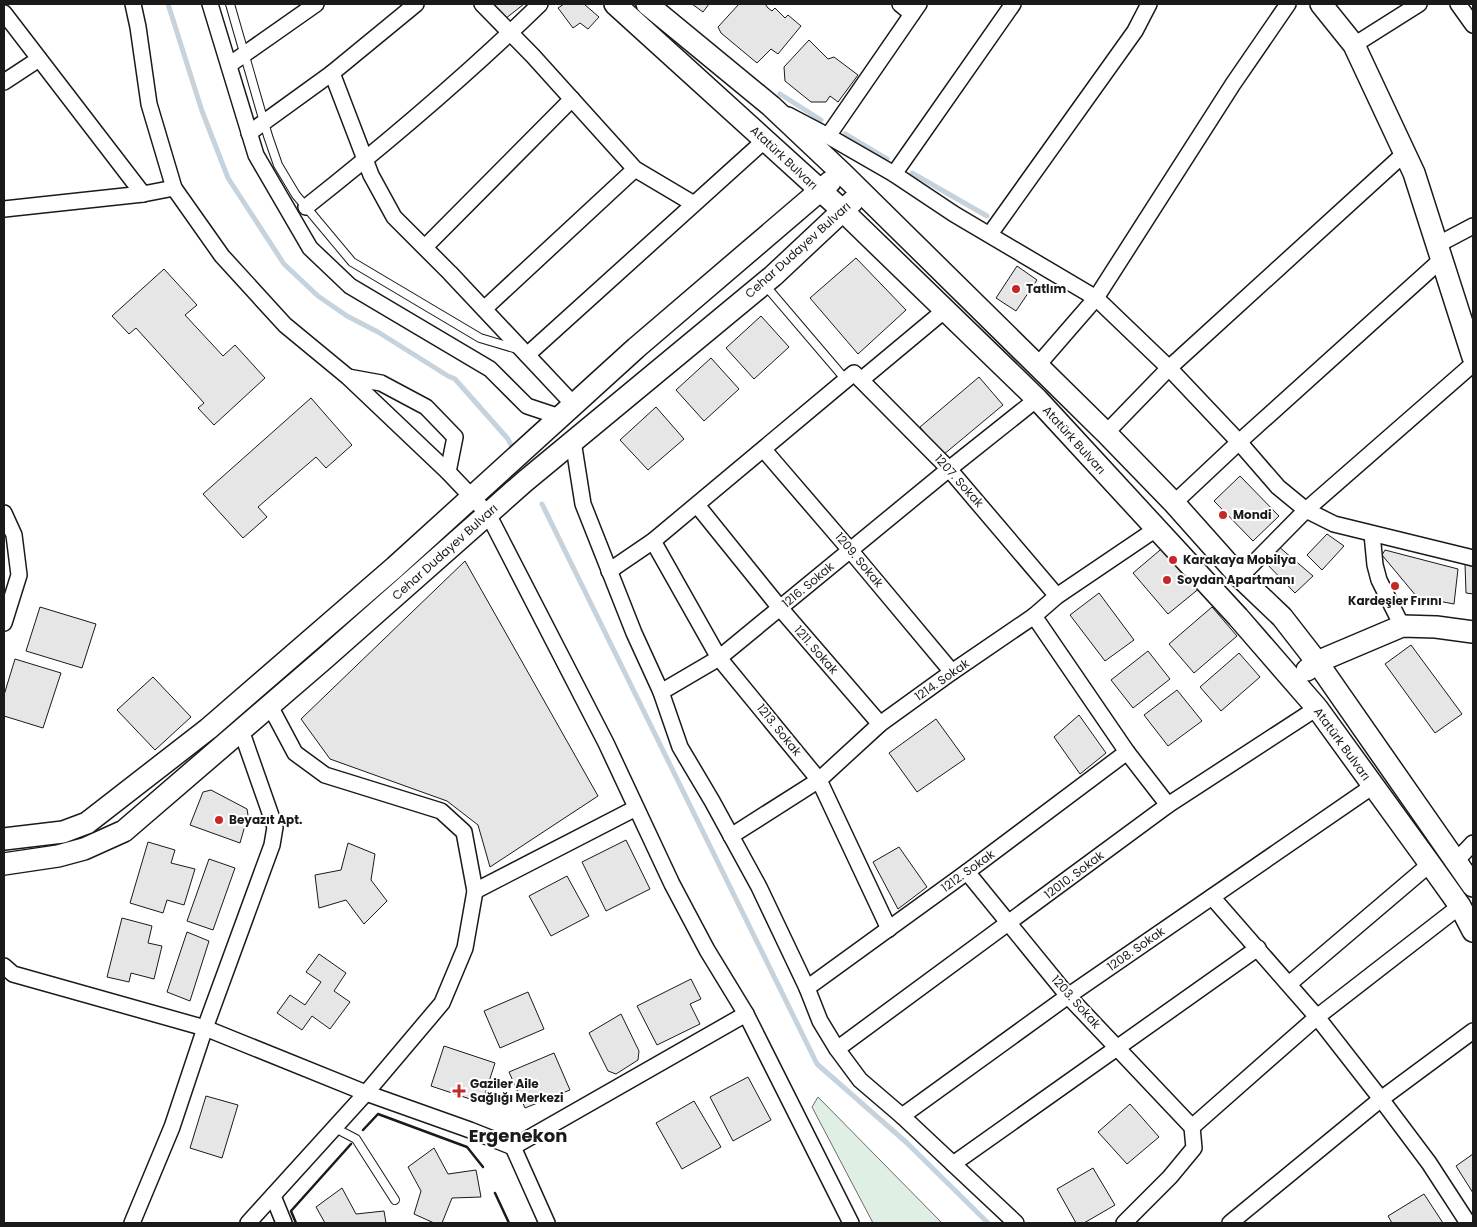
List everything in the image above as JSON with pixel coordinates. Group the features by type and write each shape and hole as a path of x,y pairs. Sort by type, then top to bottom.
{"street":[{"path":"133,4 149,104 174,188 222,256 285,325 348,377 448,472 488,514 606,743 672,884 707,950 746,1014 851,1223"},
{"path":"210,4 256,154 310,248 350,286 490,369 527,406 567,411"},
{"path":"229,65 297,9 316,4"},
{"path":"249,133 332,73 416,4"},
{"path":"482,4 572,99 635,170 694,204"},
{"path":"306,207 365,160 511,33 540,4"},
{"name":"Atatürk Bulvarı","path":"615,4 842,210 1037,399 1238,617 1317,708 1460,906 1473,931"},
{"name":"Atatürk Bulvarı","path":"648,4 771,106 842,173 1106,433 1174,503 1240,577 1282,617 1317,662 1473,886"},
{"path":"828,136 915,9 900,4"},
{"path":"894,174 1013,4"},
{"path":"990,234 1135,31 1149,4"},
{"path":"1037,366 1096,298 1233,84 1288,4"},
{"path":"1321,4 1354,45 1414,173 1471,344"},
{"path":"1354,45 1419,4"},
{"path":"1458,4 1473,25"},
{"path":"4,13 143,194"},
{"path":"4,82 39,59"},
{"path":"332,73 371,175 394,217 425,247 525,353 567,411"},
{"path":"425,247 572,99"},
{"path":"771,106 894,174 954,214 1096,298 1169,368 1239,442 1278,487 1306,510 1334,524 1473,558"},
{"path":"525,353 765,140"},
{"path":"1106,433 1169,368 1405,153"},
{"path":"484,309 635,170"},
{"name":"Cehar Dudayev Bulvarı","path":"4,839 63,832 87,822 208,729 394,566 636,348 819,190 842,173"},
{"path":"4,209 143,194 174,188"},
{"name":"Cehar Dudayev Bulvarı","path":"4,864 58,856 84,848 124,831 573,441 764,284 862,193"},
{"path":"1174,503 1440,252 1473,226"},
{"path":"609,571 653,541 854,378 945,310"},
{"path":"1240,577 1306,510 1473,364"},
{"path":"348,377 381,383 426,407 455,437 448,472"},
{"name":"1207. Sokak","path":"854,378 949,469 1057,596"},
{"name":"1216. Sokak","path":"661,692 719,658 1037,399"},
{"path":"573,441 583,504 634,633 661,692 680,747 758,887 807,988 820,1021 837,1049 860,1080 902,1116 1016,1223"},
{"name":"1209. Sokak","path":"764,450 952,672"},
{"name":"1211. Sokak","path":"697,505 780,608 880,724"},
{"path":"4,623 18,575 14,535 5,522"},
{"name":"1214. Sokak","path":"731,836 819,780 880,724 1034,616 1057,596 1156,529"},
{"path":"1372,534 1375,565 1379,580 1402,626"},
{"name":"1213. Sokak","path":"653,541 719,658 819,780 889,929"},
{"path":"1034,616 1127,752 1168,805"},
{"path":"1293,681 1317,662 1402,626 1436,627 1473,632"},
{"path":"248,1223 366,1093 442,1003 465,948 475,890 464,832 441,811 324,775 295,753 270,706"},
{"name":"12010. Sokak","path":"837,1049 1168,805 1317,708"},
{"path":"132,1223 172,1126 205,1028 272,845 275,826 242,730"},
{"name":"1212. Sokak","path":"807,988 967,872 1127,752"},
{"name":"1208. Sokak","path":"902,1116 1068,996 1373,786"},
{"path":"475,890 636,808"},
{"path":"1456,861 1473,843"},
{"path":"1289,984 1430,864"},
{"name":"1203. Sokak","path":"967,872 1068,996 1192,1126"},
{"path":"1212,897 1317,1017 1429,1163 1468,1223"},
{"path":"1124,1223 1170,1177 1194,1148 1192,1126 1317,1017 1460,906"},
{"path":"953,1164 1258,948"},
{"path":"4,966 13,974 205,1028 366,1093 513,1146 547,1223"},
{"path":"513,1146 746,1014"},
{"path":"1230,1223 1381,1099 1473,1031"},
{"path":"273,1196 284,1223"}],"lane":[{"path":"230,4 278,165 296,195 352,262 480,338 525,353"},
{"path":"764,284 854,378"},
{"path":"335,1128 356,1139 395,1200"}],"green space":[{"path":"818,1097 942,1223 873,1223 812,1107"}],"building":[{"path":"492,4 524,4 505,19"},
{"path":"564,4 584,4 599,17 588,29 580,23 573,28 558,8"},
{"path":"692,4 709,4 703,12"},
{"path":"739,4 765,4 772,11 775,8 785,18 788,15 801,26 778,54 771,49 757,63 721,33 718,27"},
{"path":"809,40 828,59 834,57 858,75 838,102 830,96 826,102 811,102 785,81 784,67"},
{"path":"856,258 906,310 858,354 810,298"},
{"name":"Tatlım","path":"1017,266 1037,280 1016,311 996,298"},
{"path":"164,269 197,305 185,315 223,356 235,345 265,378 214,425 198,408 204,403 136,328 129,334 112,316"},
{"path":"761,316 789,347 754,379 726,348"},
{"path":"711,358 739,389 704,421 676,390"},
{"path":"979,377 1003,405 943,455 920,427"},
{"path":"311,398 352,445 326,468 316,457 258,507 267,517 243,538 203,494"},
{"path":"656,407 684,439 648,470 620,440"},
{"path":"1240,476 1279,516 1253,541 1214,501"},
{"path":"1327,534 1344,546 1322,570 1307,555"},
{"name":"Soydan Apartmanı","path":"1166,545 1201,587 1168,614 1133,573"},
{"path":"1278,546 1313,576 1295,593 1263,560"},
{"path":"1385,550 1458,569 1454,604 1417,597 1382,555"},
{"path":"465,561 598,796 490,867 478,825 447,801 330,759 301,719"},
{"path":"1465,564 1473,565 1473,594 1466,593"},
{"path":"1099,593 1134,640 1105,661 1070,615"},
{"path":"40,607 96,624 82,668 26,651"},
{"path":"1212,607 1237,636 1194,673 1169,644"},
{"path":"1411,645 1462,714 1435,733 1385,664"},
{"path":"1148,651 1170,679 1133,708 1111,680"},
{"path":"1239,653 1260,677 1221,711 1200,687"},
{"path":"15,659 61,673 43,728 4,716 4,695"},
{"path":"153,677 191,717 155,750 117,710"},
{"path":"1177,690 1202,721 1168,746 1144,715"},
{"path":"1079,715 1106,753 1080,774 1054,737"},
{"path":"936,719 965,759 917,792 889,753"},
{"name":"Beyazıt Apt.","path":"211,790 247,809 248,815 240,843 190,825 203,792"},
{"path":"626,840 650,889 606,911 582,862"},
{"path":"148,842 175,850 171,863 195,869 184,905 167,900 163,913 130,903"},
{"path":"348,843 375,854 371,880 387,901 364,924 346,900 319,908 315,875 341,870"},
{"path":"899,847 927,887 898,909 873,862"},
{"path":"209,859 235,868 213,930 187,921"},
{"path":"567,876 589,916 551,936 529,896"},
{"path":"122,918 152,926 148,943 162,946 154,979 131,973 129,982 107,977"},
{"path":"187,932 209,941 190,1001 167,992"},
{"path":"319,954 346,973 334,991 350,1002 330,1029 312,1016 302,1030 277,1013 290,995 305,1005 321,982 306,972"},
{"path":"691,979 701,999 690,1004 700,1024 657,1045 637,1006"},
{"path":"528,992 544,1029 500,1048 484,1011"},
{"path":"621,1014 639,1051 638,1060 616,1074 608,1071 589,1033"},
{"path":"444,1046 495,1063 482,1103 431,1086"},
{"path":"554,1053 570,1090 525,1108 509,1072"},
{"path":"748,1077 771,1120 733,1141 710,1097"},
{"path":"206,1096 238,1105 222,1158 190,1148"},
{"path":"694,1101 721,1147 682,1169 656,1123"},
{"path":"1130,1104 1159,1137 1127,1164 1098,1132"},
{"path":"434,1148 448,1174 476,1170 481,1197 452,1198 442,1223 434,1223 414,1214 421,1191 408,1167"},
{"path":"1473,1154 1473,1193 1456,1166"},
{"path":"1093,1168 1115,1205 1084,1223 1076,1223 1057,1189"},
{"path":"342,1188 356,1214 384,1211 386,1223 325,1223 316,1207"},
{"path":"1424,1194 1443,1223 1392,1223 1388,1216"}],"waterway":[{"path":"168,4 202,111 228,178 284,264 318,296 347,316 378,332 455,379 508,439 512,447"},
{"path":"780,94 821,120"},
{"path":"845,134 887,159"},
{"path":"912,173 987,216"},
{"path":"542,504 817,1064 907,1143 988,1223"}],"wall":[{"path":"363,1130 378,1114 467,1147 483,1167"},
{"path":"296,1223 291,1211 351,1144"},
{"path":"495,1193 509,1223"}],"place":[{"name":"Tatlım","path":"1016,289"},
{"name":"Mondi","path":"1223,515"},
{"name":"Karakaya Mobilya","path":"1173,560"},
{"name":"Soydan Apartmanı","path":"1167,580"},
{"name":"Kardeşler Fırını","path":"1395,586"},
{"name":"Beyazıt Apt.","path":"219,820"},
{"name":"Gaziler Aile Sağlığı Merkezi","path":"459,1091"}],"district":[{"name":"Ergenekon","path":"518,1136"}]}
